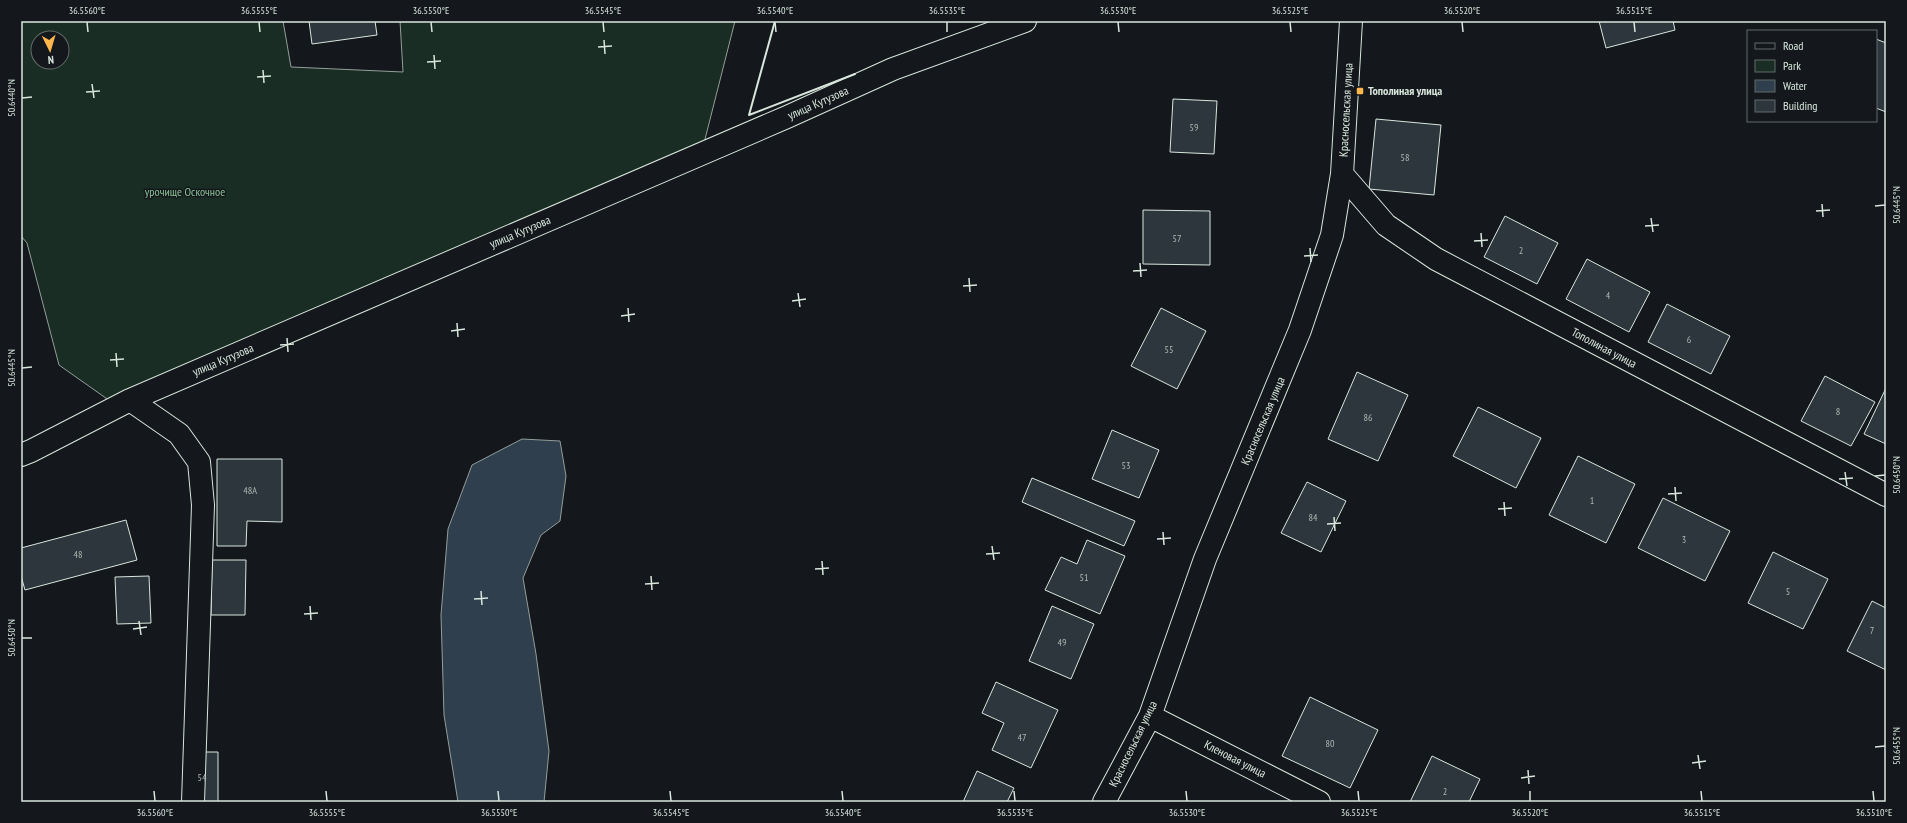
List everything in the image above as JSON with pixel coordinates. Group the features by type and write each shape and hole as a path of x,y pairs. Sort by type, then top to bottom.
{"street":[{"name":"улица Кутузова","path":"21,455 130,400 787,117 893,69 1025,21"},
{"name":"Красносельская улица","path":"1104,802 1150,716 1205,559 1300,330 1332,234 1342,174 1351,21"},
{"name":"Тополиная улица","path":"1342,174 1386,225 1436,259 1886,496"},
{"path":"130,400 179,434 199,462 203,505 193,802"},
{"name":"Кленовая улица","path":"1150,716 1319,802"}],"green space":[{"name":"урочище Оскочное","path":"21,21 283,21 291,67 403,72 400,21 735,21 702,151 110,401 59,365 27,243 21,236"}],"water":[{"path":"522,439 560,441 566,476 560,521 541,535 523,578 536,654 549,751 544,802 458,802 444,715 441,615 448,529 472,465"}],"building":[{"path":"309,21 375,21 377,35 312,44"},
{"path":"1599,21 1673,21 1675,30 1606,48"},
{"path":"1877,39 1886,43 1886,112 1877,108"},
{"path":"1173,99 1217,101 1214,154 1170,152"},
{"path":"1376,119 1441,125 1434,195 1369,189"},
{"path":"1143,210 1210,211 1210,265 1143,264"},
{"path":"1505,216 1558,243 1537,284 1484,257"},
{"path":"1587,259 1650,292 1629,332 1566,299"},
{"path":"1667,304 1730,336 1711,374 1648,342"},
{"path":"1161,308 1206,331 1177,389 1131,366"},
{"path":"1357,372 1408,395 1378,461 1328,439"},
{"path":"1825,376 1875,402 1851,446 1801,421"},
{"path":"1886,388 1886,444 1864,434"},
{"path":"1478,407 1541,438 1516,488 1453,456"},
{"path":"1112,430 1159,450 1139,498 1092,479"},
{"path":"1578,456 1635,484 1606,543 1549,515"},
{"path":"217,459 282,459 282,522 247,521 246,546 217,546"},
{"path":"1032,478 1135,521 1124,546 1022,502"},
{"path":"1307,482 1346,501 1321,552 1281,533"},
{"path":"1663,498 1730,531 1705,581 1638,548"},
{"path":"126,520 137,560 25,590 21,576 21,548"},
{"path":"1087,540 1125,556 1100,614 1045,590 1061,557 1077,564"},
{"path":"1773,552 1828,579 1803,629 1748,603"},
{"path":"212,560 246,560 245,615 211,615"},
{"path":"149,576 151,623 117,624 115,577"},
{"path":"1872,601 1886,608 1886,670 1847,651"},
{"path":"1052,606 1094,624 1071,679 1029,661"},
{"path":"996,682 1058,710 1031,768 992,750 1004,723 982,713"},
{"path":"1310,697 1378,730 1350,788 1282,756"},
{"path":"186,752 218,752 218,802 187,802"},
{"path":"1432,756 1480,779 1469,802 1410,802"},
{"path":"977,771 1014,788 1007,802 963,802"}],"wall":[{"path":"775,21 749,115 855,74"}],"place":[{"name":"Тополиная улица","path":"1360,91"}]}
